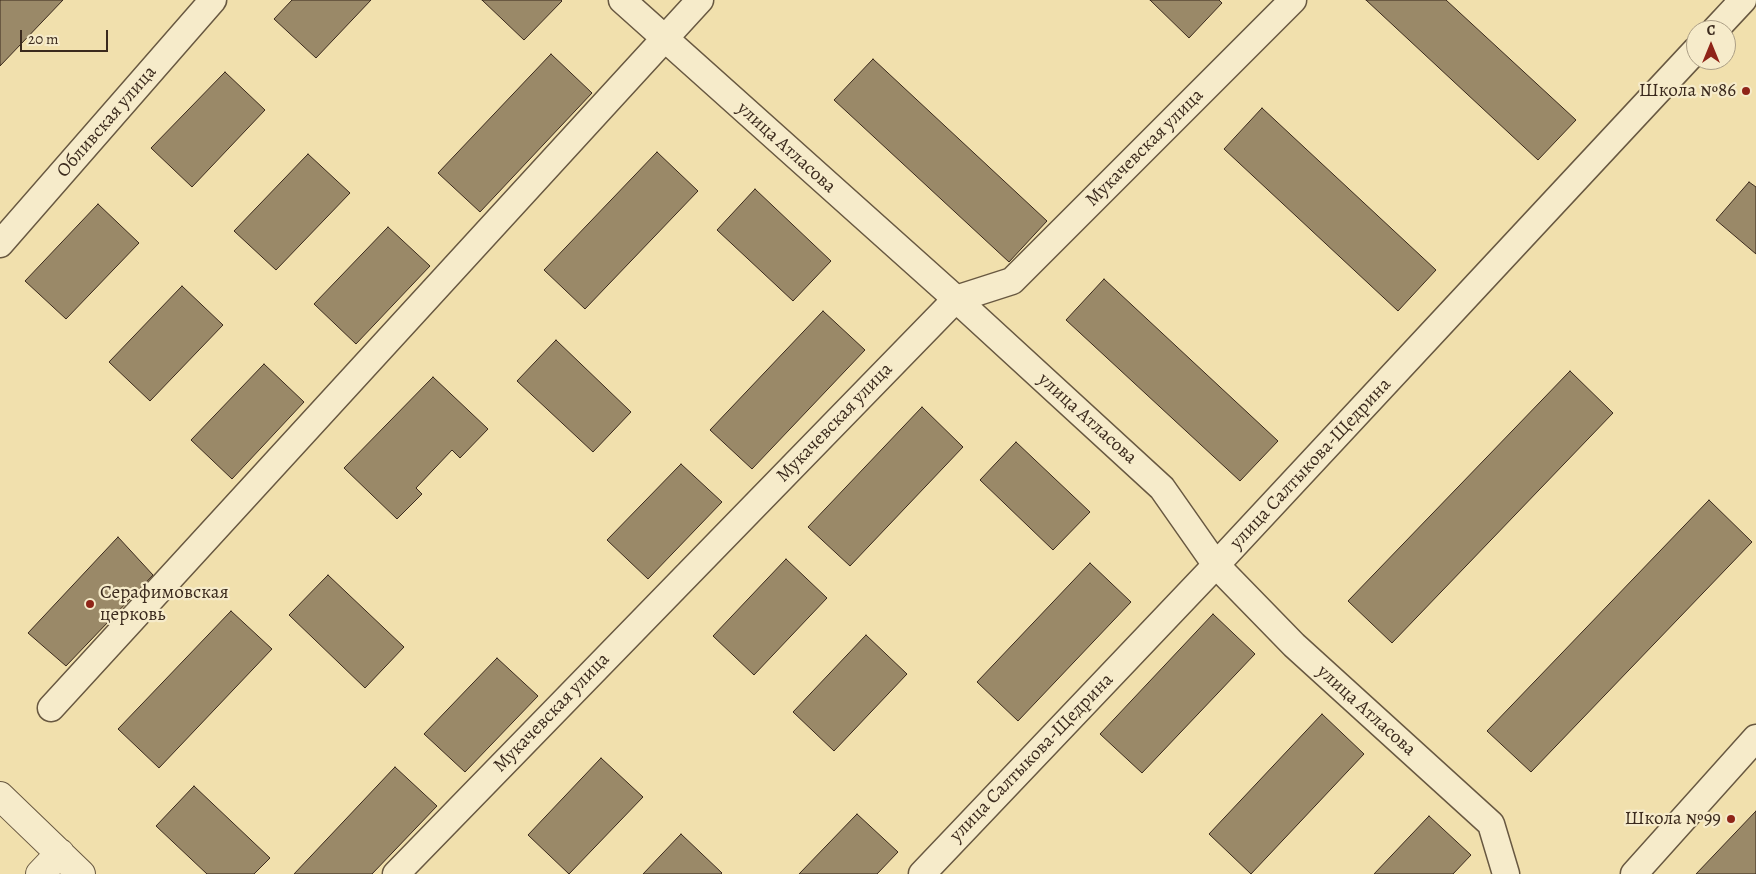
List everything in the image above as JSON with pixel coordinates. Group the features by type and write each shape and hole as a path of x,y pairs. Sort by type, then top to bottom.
{"street":[{"name":"Обливская улица","path":"0,244 213,0"},
{"name":"улица Атласова","path":"622,0 1162,488 1216,566 1294,645 1491,824 1506,874"},
{"path":"51,708 700,0"},
{"name":"Мукачевская улица","path":"396,874 956,300 1012,281 1293,0"},
{"path":"1724,20 1743,0"},
{"name":"улица Салтыкова-Щедрина","path":"922,874 1216,566 1686,61"},
{"path":"1634,874 1756,738"},
{"path":"0,796 81,874"},
{"path":"40,874 60,853"}],"building":[{"path":"0,0 63,0 0,66"},
{"path":"292,0 371,0 316,58 274,19"},
{"path":"482,0 561,0 562,1 524,40"},
{"path":"1150,0 1219,0 1222,3 1189,38"},
{"path":"1366,0 1446,0 1576,120 1538,160"},
{"path":"551,54 592,93 480,212 438,173"},
{"path":"873,59 1047,221 1009,262 834,100"},
{"path":"225,72 265,110 192,187 151,148"},
{"path":"1262,108 1436,270 1398,311 1224,149"},
{"path":"657,152 698,191 585,309 544,270"},
{"path":"308,154 350,193 276,270 234,231"},
{"path":"1749,182 1756,187 1756,254 1716,220"},
{"path":"755,189 831,261 793,301 717,230"},
{"path":"98,204 139,243 66,319 25,281"},
{"path":"388,227 430,266 356,344 314,304"},
{"path":"1104,279 1278,441 1240,481 1066,320"},
{"path":"182,286 223,325 150,401 109,362"},
{"path":"823,311 865,350 752,469 710,430"},
{"path":"556,340 631,412 593,452 517,381"},
{"path":"264,364 304,402 232,479 191,440"},
{"path":"1570,371 1613,413 1392,643 1348,601"},
{"path":"433,377 488,429 460,458 452,450 416,488 422,494 397,519 344,468"},
{"path":"922,407 963,447 850,566 808,527"},
{"path":"1016,442 1090,512 1053,550 980,480"},
{"path":"681,464 722,502 648,579 607,540"},
{"path":"1709,500 1752,542 1531,772 1487,731"},
{"name":"Серафимовская церковь","path":"118,537 153,575 66,666 28,633"},
{"path":"786,559 827,598 754,675 713,636"},
{"path":"1090,563 1131,602 1018,721 977,682"},
{"path":"328,575 404,647 365,688 289,615"},
{"path":"231,611 272,649 159,768 118,729"},
{"path":"1213,614 1255,654 1142,773 1100,734"},
{"path":"866,635 907,674 834,751 793,712"},
{"path":"497,658 538,696 465,772 424,734"},
{"path":"1322,714 1364,754 1251,874 1209,834"},
{"path":"601,758 643,797 569,874 528,835"},
{"path":"395,767 437,806 372,874 294,874"},
{"path":"194,786 270,858 254,874 207,874 156,826"},
{"path":"1756,811 1756,874 1696,874"},
{"path":"857,814 898,852 877,874 799,874"},
{"path":"1429,816 1471,855 1453,874 1374,874"},
{"path":"681,834 722,873 643,874"}],"place":[{"name":"Школа №86","path":"1746,91"},
{"name":"Серафимовская церковь","path":"90,604"},
{"name":"Школа №99","path":"1731,819"}]}
